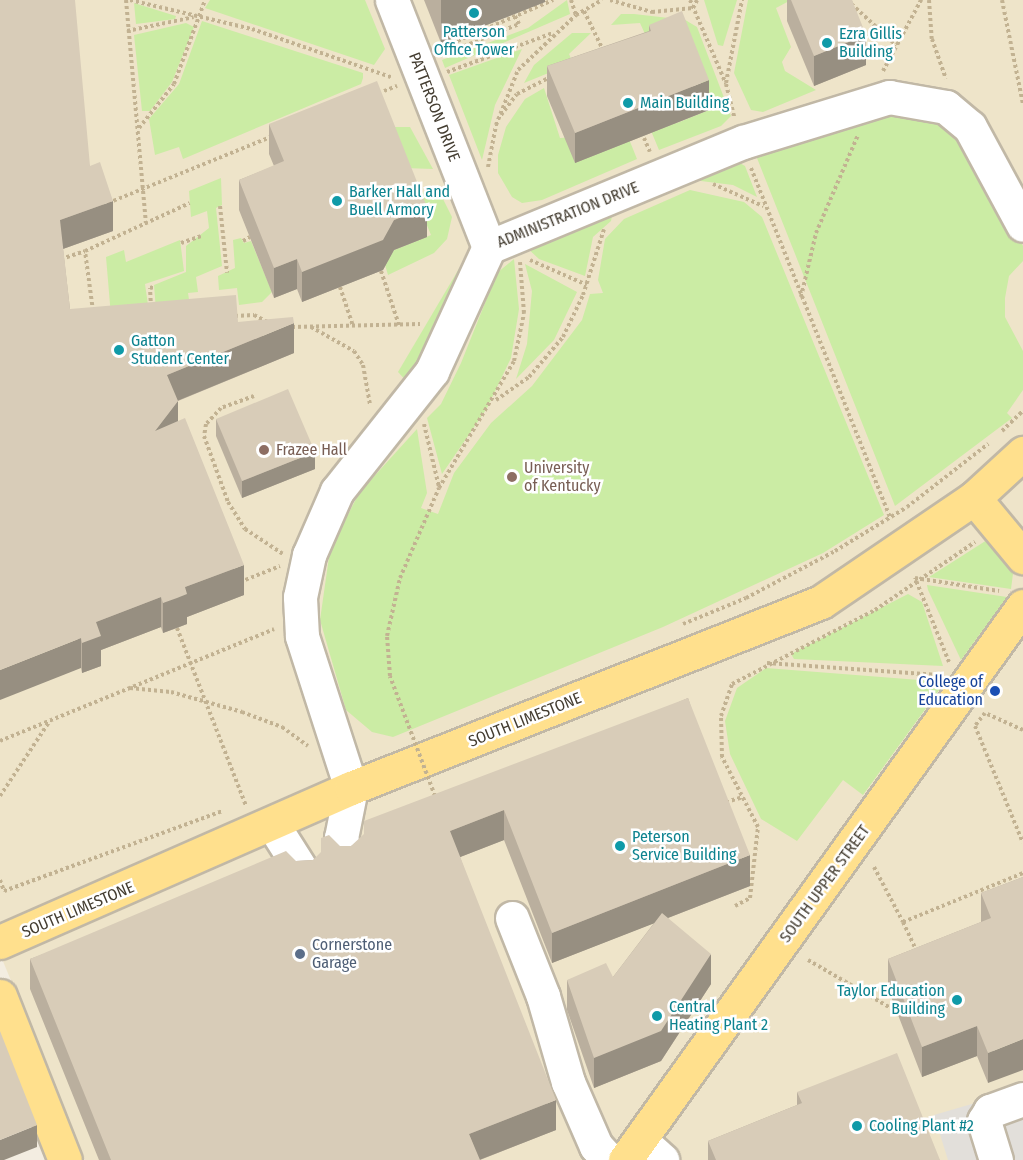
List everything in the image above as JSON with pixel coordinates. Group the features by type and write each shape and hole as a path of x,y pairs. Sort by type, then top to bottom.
{"main road":[{"name":"SOUTH LIMESTONE","path":"0,942 257,815 351,788 821,602 974,498 1023,453"},
{"path":"974,498 1023,557"},
{"name":"SOUTH UPPER STREET","path":"643,1153 1016,599"},
{"path":"0,996 65,1160"}],"street":[{"name":"PATTERSON DRIVE","path":"392,0 489,247"},
{"name":"ADMINISTRATION DRIVE","path":"351,788 302,636 300,597 309,555 337,491 432,371 489,247 732,146 888,97 946,107 970,128 1023,225"},
{"path":"346,858 341,838 351,788"},
{"path":"257,815 304,874"},
{"path":"512,918 568,1082 596,1146 609,1160"},
{"path":"996,1160 984,1121 990,1111 1023,1099"}],"path":[{"path":"146,223 139,129 127,31 128,0 252,28 403,83"},
{"path":"139,129 174,84 206,0"},
{"path":"435,39 438,49 553,0"},
{"path":"571,0 576,15"},
{"path":"487,170 498,119 518,70 576,15 602,0"},
{"path":"610,0 652,12 693,8"},
{"path":"690,0 726,84 735,123"},
{"path":"693,8 697,0"},
{"path":"726,84 742,0"},
{"path":"847,0 896,45"},
{"path":"878,80 921,0"},
{"path":"929,0 932,39 949,88"},
{"path":"1002,0 1023,104"},
{"path":"584,10 605,55"},
{"path":"676,16 680,10"},
{"path":"435,58 519,24 515,16"},
{"path":"127,31 198,17"},
{"path":"441,74 558,31"},
{"path":"594,59 615,50"},
{"path":"498,119 522,91 563,72"},
{"path":"374,95 384,91"},
{"path":"800,298 816,233 861,128"},
{"path":"105,204 277,134"},
{"path":"644,138 653,158"},
{"path":"747,155 800,298 890,517"},
{"path":"703,183 737,191 765,207"},
{"path":"61,259 85,251 190,204"},
{"path":"220,206 227,273"},
{"path":"496,400 542,364 573,319 587,285 600,237 611,221"},
{"path":"182,243 201,236"},
{"path":"243,241 250,237"},
{"path":"85,251 94,317"},
{"path":"440,808 390,676 387,636 400,578 439,488 496,400 522,327 519,255 587,285"},
{"path":"381,271 399,325"},
{"path":"145,284 152,287 152,311"},
{"path":"340,287 353,326"},
{"path":"225,316 254,315 277,327 267,329"},
{"path":"288,327 420,324"},
{"path":"310,327 354,351 363,365 370,408"},
{"path":"254,396 221,408 206,424 204,436 228,502 245,529 294,560"},
{"path":"675,627 747,598 890,517 994,439 1023,411"},
{"path":"424,423 439,488"},
{"path":"735,906 750,898 758,827 722,757 721,716 732,684 766,663 874,610 915,578 976,542"},
{"path":"239,583 283,564"},
{"path":"915,578 1016,599"},
{"path":"915,578 951,667"},
{"path":"0,741 284,625"},
{"path":"0,880 4,891 257,815 177,628"},
{"path":"766,663 945,676"},
{"path":"127,688 208,702 266,720 316,753"},
{"path":"1023,730 985,713 975,726 1023,843"},
{"path":"0,796 49,721"},
{"path":"403,737 425,730"},
{"path":"718,805 743,797"},
{"path":"874,867 922,963"},
{"path":"903,922 1023,873"},
{"path":"808,960 896,1011"}],"shaded area":[{"name":"University of Kentucky","path":"0,0 1023,0 1023,1160 85,1160 0,954"},
{"path":"1023,1089 1023,1160 948,1160 934,1115"}],"green space":[{"path":"210,0 365,0 385,49 374,65 205,8"},
{"path":"567,0 570,14 445,68 442,60 528,28"},
{"path":"704,0 737,0 723,46 718,45"},
{"path":"748,0 791,0 776,8 791,47 782,62 785,71 816,90 763,112 751,110 734,73"},
{"path":"134,3 176,16 175,19 136,24"},
{"path":"621,14 669,18 645,34 640,23 611,25"},
{"path":"682,18 697,27 731,116 721,126 659,150 649,126 677,123 709,110"},
{"path":"202,21 363,73 361,84 183,159 179,147 155,155 149,119 179,84"},
{"path":"186,23 194,27 172,82 150,111 142,111 134,35"},
{"path":"572,33 591,33 569,54 573,63 524,83 534,65"},
{"path":"522,49 495,105 482,160 449,75"},
{"path":"544,88 560,138 627,134 637,159 542,200 522,203 512,197 498,173 498,155 506,127 525,99"},
{"path":"890,111 951,123 1023,246 1023,261 1009,276 1005,298 1005,317 1023,351 1023,390 1007,413 1012,418 895,506 755,153"},
{"path":"394,127 410,127 433,169 404,168"},
{"path":"738,162 745,166 757,197 733,185 685,179"},
{"path":"221,178 222,205 216,208 222,266 196,277 198,292 188,293 190,306 156,310 154,285 186,272 186,246 209,228 207,211 191,217 189,191"},
{"path":"437,187 452,217 447,239 434,253 388,275 382,255 431,235 415,196"},
{"path":"690,190 744,202 762,217 884,515 823,553 663,627 393,737 372,732 346,710 320,620 330,550 359,493 417,429 427,493 421,508 438,514 454,473 491,423 532,386 582,320 590,294 603,293 598,280 605,239 624,219"},
{"path":"613,211 611,221 593,237 585,276 539,259 525,246"},
{"path":"241,238 244,243 251,241 272,292 262,302 239,305 237,288 219,290 218,276 235,268 233,240"},
{"path":"180,240 184,271 145,284 149,312 111,316 106,257 124,250 126,262"},
{"path":"514,259 519,309 511,358 487,408 442,474 427,418 441,404 461,363 497,273"},
{"path":"525,264 577,292 554,340 516,379 527,344 532,291"},
{"path":"460,267 452,302 410,385 398,372"},
{"path":"987,540 999,544 1014,566 1011,589 929,577"},
{"path":"927,585 1007,597 961,660 928,590"},
{"path":"908,594 922,602 943,666 794,659 791,654"},
{"path":"766,668 945,682 863,795 843,780 797,841 761,819 730,754 725,721 737,688"}],"building":[{"name":"Gatton Student Center","path":"0,0 75,0 90,166 100,162 113,201 60,220 70,309 236,295 238,322 293,317 294,323 167,375 178,401 155,431 185,418 244,565 185,587 187,594 177,598 163,603 161,597 96,622 101,636 82,643 81,638 0,670"},
{"path":"791,0 852,0 866,35 814,56"},
{"path":"682,11 709,80 575,133 547,66 651,31 649,25"},
{"name":"Barker Hall and Buell Armory","path":"377,81 427,207 394,220 383,240 302,272 297,259 274,268 239,180 284,161 269,124"},
{"name":"Frazee Hall","path":"288,389 315,452 242,481 216,419"},
{"name":"Cornerstone Garage","path":"688,698 750,855 552,933 504,810 450,831 556,1100 469,1134 480,1160 111,1160 30,959 286,851 296,861 313,860 321,852 321,838 329,835 340,846 351,846 364,834 364,821"},
{"name":"Taylor Education Building","path":"1023,877 1023,1039 988,1053 977,1026 922,1047 888,959 991,918 981,893"},
{"path":"662,913 711,954 661,1031 594,1058 567,980 606,963 613,977"},
{"path":"0,1031 37,1125 0,1140"},
{"path":"897,1053 940,1160 716,1160 708,1141 802,1103 797,1092"}],"place":[{"name":"Patterson Office Tower","path":"474,13"},
{"name":"Ezra Gillis Building","path":"827,43"},
{"name":"Main Building","path":"628,103"},
{"name":"Barker Hall and Buell Armory","path":"337,201"},
{"name":"Gatton Student Center","path":"119,350"},
{"name":"Frazee Hall","path":"264,450"},
{"name":"University of Kentucky","path":"512,477"},
{"name":"College of Education","path":"995,691"},
{"name":"Peterson Service Building","path":"620,846"},
{"name":"Cornerstone Garage","path":"300,954"},
{"name":"Taylor Education Building","path":"957,1000"},
{"name":"Central Heating Plant 2","path":"657,1016"},
{"name":"Cooling Plant #2","path":"857,1126"}]}
